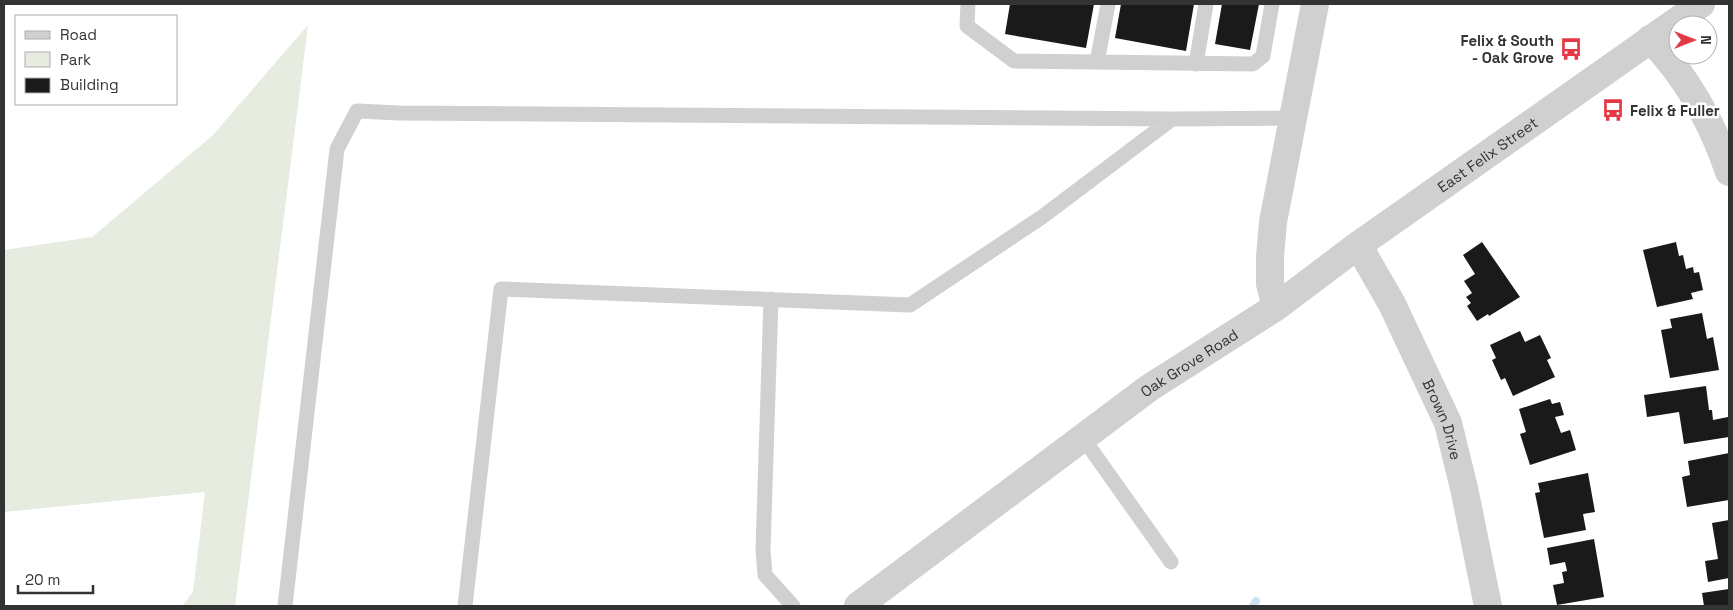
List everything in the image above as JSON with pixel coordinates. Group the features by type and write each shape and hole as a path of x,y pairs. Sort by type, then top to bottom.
{"street":[{"path":"1276,307 1270,284 1273,222 1315,4"},
{"name":"East Felix Street","path":"1276,307 1357,246 1701,4"},
{"path":"1650,39 1661,51 1697,101 1721,149 1729,172"},
{"name":"Brown Drive","path":"1357,246 1392,304 1448,423 1464,488 1488,606"},
{"name":"Oak Grove Road","path":"858,606 1149,388 1276,307"}],"lane":[{"path":"968,4 968,26 1014,61 1196,64 1253,64 1263,56 1272,4"},
{"path":"1097,62 1108,4"},
{"path":"1196,64 1206,4"},
{"path":"285,606 337,149 357,111 1172,119 1293,118"},
{"path":"465,606 501,289 910,305 1042,217 1172,119"},
{"path":"771,299 763,550 764,575 793,606"},
{"path":"1083,438 1171,562"}],"green space":[{"path":"308,25 235,606 182,606 193,592 205,492 4,512 4,250 92,237 212,136"}],"building":[{"path":"1010,4 1094,4 1086,48 1005,34"},
{"path":"1121,4 1194,4 1186,51 1115,38"},
{"path":"1222,4 1259,4 1250,50 1215,44"},
{"path":"1482,242 1520,297 1477,321 1467,306 1471,303 1466,297 1472,293 1464,281 1475,274 1463,255"},
{"path":"1676,242 1679,256 1683,255 1686,269 1693,267 1694,273 1699,272 1703,290 1691,293 1693,299 1657,307 1643,250"},
{"path":"1702,313 1707,339 1713,337 1719,370 1670,378 1661,330 1672,328 1670,319"},
{"path":"1520,331 1525,342 1540,335 1551,358 1547,360 1555,377 1513,396 1505,378 1501,380 1492,360 1496,358 1490,345"},
{"path":"1706,386 1709,410 1712,410 1713,420 1728,417 1729,437 1684,444 1679,412 1647,417 1644,395"},
{"path":"1550,399 1552,404 1560,402 1564,415 1555,417 1561,433 1570,430 1576,450 1530,465 1520,434 1526,432 1519,409"},
{"path":"1729,453 1729,500 1687,507 1682,477 1690,475 1688,461"},
{"path":"1588,473 1595,512 1583,514 1586,530 1544,538 1535,493 1540,492 1538,483"},
{"path":"1729,520 1729,578 1708,582 1705,561 1718,559 1712,523"},
{"path":"1594,539 1604,597 1557,605 1553,585 1564,583 1562,572 1567,571 1565,562 1550,565 1547,548"},
{"path":"1729,589 1729,606 1704,606 1702,593"}],"waterway":[{"path":"1253,606 1256,601"}],"place":[{"name":"Felix & South - Oak Grove","path":"1571,49"},
{"name":"Felix & Fuller","path":"1613,110"}]}
